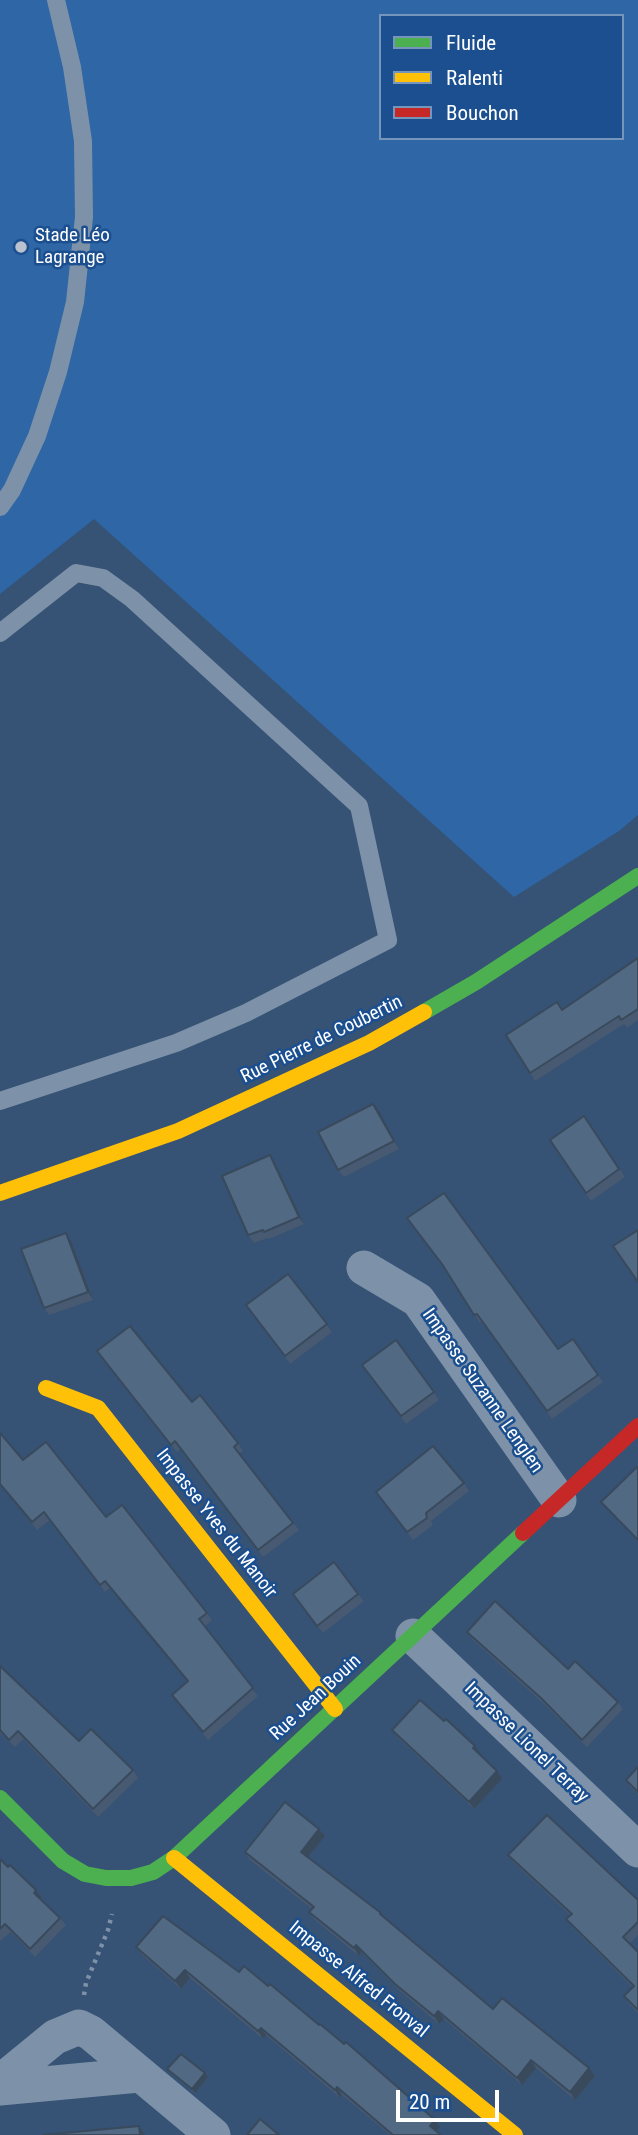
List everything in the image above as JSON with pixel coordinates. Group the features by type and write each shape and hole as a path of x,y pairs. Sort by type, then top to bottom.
{"street":[{"name":"Rue Pierre de Coubertin","path":"0,1193 178,1130 369,1043 476,982 638,876"},
{"name":"Impasse Suzanne Lenglen","path":"364,1268 418,1300 559,1500"},
{"name":"Impasse Yves du Manoir","path":"46,1388 98,1408 335,1709"},
{"name":"Rue Jean Bouin","path":"0,1798 63,1860 85,1874 106,1878 131,1878 153,1872 174,1858 638,1426"},
{"name":"Impasse Lionel Terray","path":"413,1636 638,1850"},
{"name":"Impasse Alfred Fronval","path":"174,1858 515,2135"},
{"path":"0,2082 55,2036 79,2027 91,2033 212,2135"},
{"path":"0,2088 139,2075"}],"lane":[{"path":"0,507 12,490 37,436 58,372 75,302 84,217 83,141 72,67 56,0"},
{"path":"0,633 75,573 103,578 132,599 359,806 388,940 258,1007 176,1043 0,1101"}],"path":[{"path":"79,2027 86,1983 108,1930 120,1878"}],"shaded area":[{"path":"0,0 638,0 638,815 619,831 514,897 94,519 0,594"}],"building":[{"path":"638,958 638,1009 621,1020 619,1016 530,1073 506,1035 557,1002 562,1010"},
{"path":"373,1104 394,1141 338,1170 318,1132"},
{"path":"584,1116 619,1169 586,1193 550,1140"},
{"path":"270,1155 299,1217 264,1232 263,1230 248,1235 222,1176"},
{"path":"444,1193 558,1349 573,1339 598,1375 547,1411 477,1314 474,1315 442,1264 407,1218"},
{"path":"638,1230 638,1282 613,1246"},
{"path":"66,1233 88,1292 44,1308 21,1249"},
{"path":"288,1274 327,1324 285,1356 246,1305"},
{"path":"130,1326 192,1402 200,1395 238,1443 234,1447 293,1523 258,1550 175,1441 171,1445 97,1351"},
{"path":"396,1340 434,1392 401,1416 362,1365"},
{"path":"0,1433 23,1460 46,1442 106,1517 122,1505 207,1613 199,1619 253,1688 203,1732 172,1695 188,1681 105,1581 100,1585 44,1512 32,1522 0,1484"},
{"path":"433,1446 464,1483 426,1513 427,1518 407,1532 376,1492"},
{"path":"638,1468 638,1540 601,1502"},
{"path":"334,1562 358,1594 317,1626 293,1594"},
{"path":"495,1601 568,1669 575,1661 618,1702 582,1740 541,1698 467,1632"},
{"path":"0,1666 79,1741 91,1729 133,1770 93,1809 18,1731 9,1740 0,1730"},
{"path":"420,1700 444,1721 446,1719 497,1771 469,1802 392,1730"},
{"path":"638,1767 638,1792 626,1780"},
{"path":"285,1802 319,1829 301,1852 381,1913 493,2009 502,1998 589,2068 570,2092 531,2060 517,2078 438,2011 434,2016 395,1984 356,1945 354,1948 309,1912 314,1907 245,1852"},
{"path":"547,1815 638,1900 638,1922 623,1937 638,1952 638,2010 624,1996 634,1986 566,1919 572,1914 508,1855"},
{"path":"0,1859 36,1890 34,1893 60,1918 30,1949 5,1924 0,1929"},
{"path":"163,1916 239,1972 244,1966 344,2044 346,2042 435,2120 430,2126 441,2135 393,2135 337,2087 335,2090 261,2028 258,2031 185,1970 175,1981 136,1947"},
{"path":"181,2054 205,2073 192,2089 167,2069"},
{"path":"260,2119 279,2135 247,2135"},
{"path":"139,2126 140,2135 43,2135"}],"traffic: fast":[{"path":"424,1012 476,982 638,876"},
{"path":"0,1798 63,1861 85,1874 106,1878 131,1878 153,1872 174,1858 523,1533"}],"traffic: slow":[{"path":"0,1193 178,1131 369,1043 424,1012"},
{"path":"46,1388 98,1408 335,1709"},
{"path":"174,1858 515,2135"}],"traffic: jam":[{"path":"523,1533 638,1426"}],"place":[{"name":"Stade Léo Lagrange","path":"21,247"}]}
